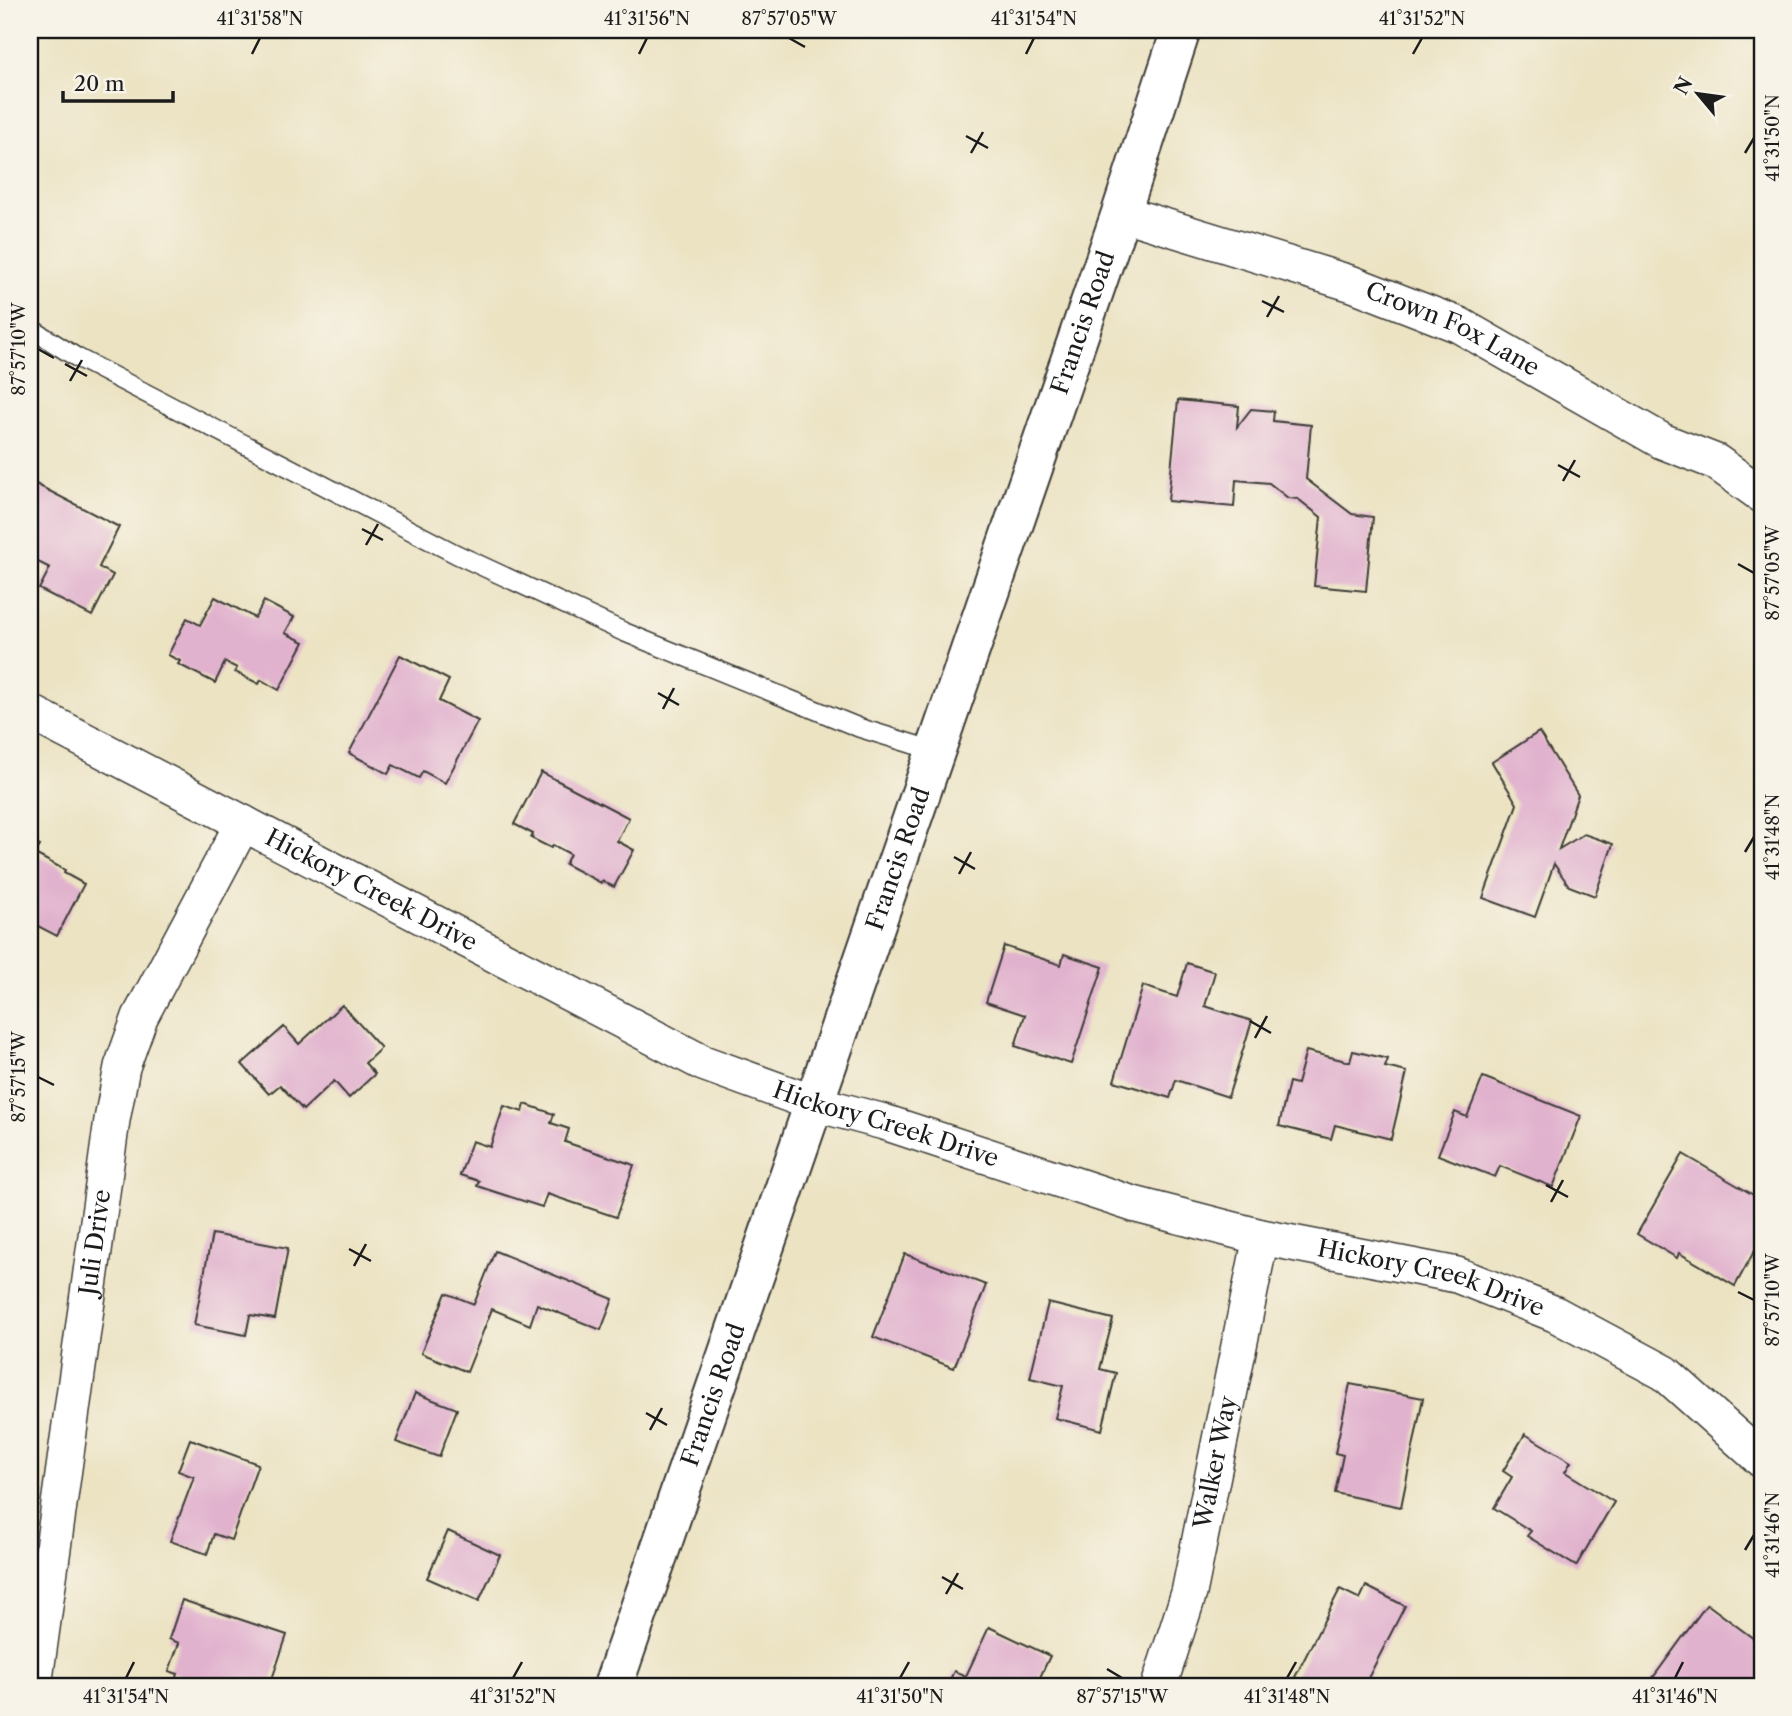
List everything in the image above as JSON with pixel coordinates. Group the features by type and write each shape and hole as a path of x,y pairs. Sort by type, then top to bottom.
{"street":[{"name":"Francis Road","path":"613,1686 1121,213 1181,30"},
{"name":"Crown Fox Lane","path":"1121,213 1353,284 1459,325 1662,441 1716,462 1762,495"},
{"name":"Hickory Creek Drive","path":"30,712 704,1063 813,1103 884,1122 1133,1204 1261,1237 1457,1275 1555,1314 1665,1373 1762,1460"},
{"name":"Juli Drive","path":"34,1686 112,1119 122,1068 140,1017 243,823"},
{"name":"Walker Way","path":"1159,1686 1189,1593 1261,1237"}],"lane":[{"path":"30,328 76,357 456,554 612,627 860,728 935,751"}],"building":[{"path":"1178,400 1239,406 1237,427 1251,409 1274,411 1273,421 1311,425 1306,479 1352,514 1373,517 1366,591 1314,586 1321,517 1298,499 1288,498 1269,483 1236,480 1234,507 1168,501"},
{"path":"30,481 119,527 99,567 113,575 92,616 39,589 50,568 30,558"},
{"path":"215,597 255,618 264,601 294,617 285,633 304,642 279,690 261,680 259,684 235,672 237,668 225,662 215,683 178,664 180,661 168,655 187,618 200,625"},
{"path":"400,655 449,680 439,701 478,721 445,783 423,771 419,778 393,765 388,774 349,753"},
{"path":"1539,732 1578,795 1559,849 1584,834 1613,844 1595,896 1569,886 1554,864 1535,917 1483,898 1517,804 1492,762"},
{"path":"541,772 629,818 617,841 634,850 614,887 565,864 570,854 531,838 533,834 514,824"},
{"path":"30,841 40,846 35,854 84,884 57,936 30,922"},
{"path":"1004,946 1061,965 1064,954 1103,967 1071,1064 1015,1046 1025,1015 986,1002"},
{"path":"1187,963 1215,972 1205,1006 1252,1021 1228,1097 1176,1080 1170,1098 1114,1081 1143,986 1177,997"},
{"path":"342,1005 381,1048 365,1063 375,1074 349,1098 334,1081 303,1110 280,1085 269,1094 242,1064 284,1027 299,1044"},
{"path":"1306,1051 1350,1062 1353,1051 1388,1059 1385,1067 1407,1072 1391,1139 1335,1125 1331,1139 1279,1126 1289,1082 1297,1084"},
{"path":"1483,1077 1581,1116 1553,1187 1500,1166 1495,1177 1438,1155 1455,1112 1467,1117"},
{"path":"525,1104 554,1114 551,1123 569,1129 565,1142 634,1165 616,1217 547,1194 542,1207 477,1186 479,1181 460,1175 472,1141 490,1147 504,1106 523,1112"},
{"path":"1683,1154 1762,1200 1757,1207 1762,1210 1762,1237 1735,1286 1679,1253 1677,1258 1637,1234"},
{"path":"212,1234 288,1248 275,1319 250,1315 246,1335 194,1325"},
{"path":"495,1251 613,1299 601,1330 537,1304 530,1325 492,1309 467,1372 421,1353 446,1293 474,1304"},
{"path":"905,1254 986,1285 954,1368 873,1337"},
{"path":"1048,1303 1113,1319 1100,1369 1116,1373 1102,1430 1055,1418 1063,1386 1030,1378"},
{"path":"1350,1384 1423,1398 1401,1507 1335,1493 1343,1455 1335,1453"},
{"path":"415,1393 457,1409 439,1457 396,1442"},
{"path":"1525,1434 1571,1462 1565,1472 1614,1502 1576,1566 1527,1536 1531,1531 1494,1508 1512,1477 1503,1471"},
{"path":"190,1439 258,1464 231,1540 214,1534 207,1554 170,1541 194,1477 178,1471"},
{"path":"448,1531 500,1555 479,1601 427,1578"},
{"path":"1366,1586 1405,1606 1364,1686 1291,1685 1340,1589 1360,1599"},
{"path":"182,1600 287,1635 270,1685 247,1677 244,1686 174,1686 178,1674 169,1671 179,1643 169,1639"},
{"path":"1707,1604 1762,1645 1762,1686 1748,1686 1739,1680 1734,1686 1647,1686"},
{"path":"989,1627 1050,1656 1036,1686 947,1686 954,1671 966,1676"}]}
